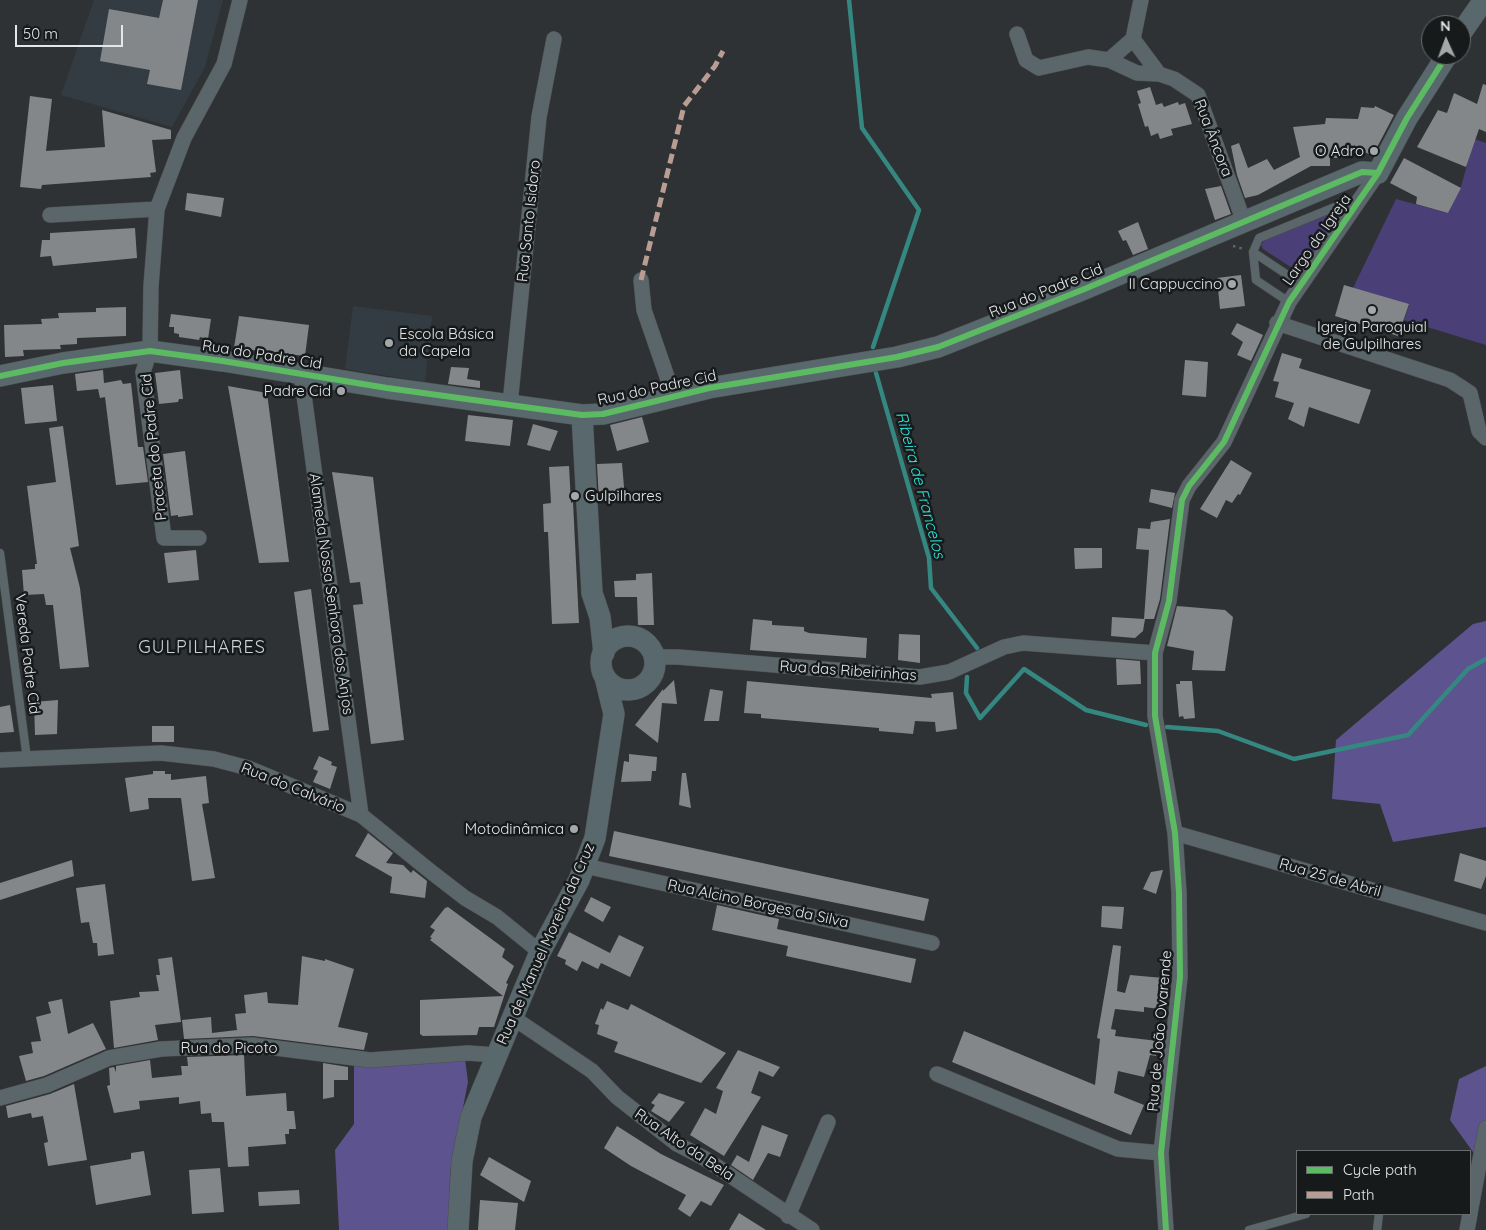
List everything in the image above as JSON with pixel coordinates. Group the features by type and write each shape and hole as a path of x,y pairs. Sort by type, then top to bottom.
{"street":[{"path":"150,351 151,286 157,209 184,138 224,64 240,0"},
{"path":"1109,60 1133,39 1141,0"},
{"path":"1471,19 1484,0"},
{"name":"Rua Âncora","path":"1017,34 1026,60 1039,68 1088,57 1109,60 1137,73 1159,74 1174,79 1198,95 1244,222"},
{"name":"Rua Santo Isidoro","path":"510,404 539,117 554,39"},
{"name":"Rua Âncora","path":"1133,39 1159,74"},
{"path":"1378,173 1407,118 1441,65"},
{"name":"Rua do Padre Cid","path":"0,376 63,363 150,351 301,373 387,388 582,415 603,414 710,388 897,357 938,347 1007,321 1362,172 1378,173"},
{"name":"Largo da Igreja","path":"1277,323 1289,302 1378,173"},
{"path":"50,215 157,209"},
{"path":"641,280 644,310 674,397"},
{"path":"1277,323 1450,380 1470,393 1479,431 1486,438"},
{"name":"Rua de João Ovarende","path":"1166,1230 1161,1154 1180,977 1179,893 1175,833 1155,716 1155,653 1169,601 1182,500 1189,486 1224,442 1277,323"},
{"name":"Praceta do Padre Cid","path":"150,351 143,372 164,538 198,538"},
{"name":"Alameda Nossa Senhora dos Anjos","path":"301,373 361,815"},
{"path":"582,415 592,593 600,617 604,653 602,661 605,677 618,688 634,690"},
{"path":"600,617 631,637 646,643 655,658 655,666 649,681 634,690 614,714"},
{"path":"604,653 615,640 631,637"},
{"name":"Rua das Ribeirinhas","path":"655,658 678,657 920,677 949,672 1004,647 1023,643 1155,653"},
{"name":"Rua de Manuel Moreira da Cruz","path":"458,1230 464,1152 471,1117 540,952 585,866 595,838 614,714 605,677"},
{"name":"Rua do Calvário","path":"0,760 160,753 214,759 278,779 361,815 465,898 497,917 540,952"},
{"name":"Rua 25 de Abril","path":"1175,833 1486,923"},
{"name":"Rua Alcino Borges da Silva","path":"585,866 932,943"},
{"name":"Rua Alto da Bela","path":"512,1017 592,1071 617,1098 677,1144 704,1158 788,1216 812,1230"},
{"name":"Rua do Picoto","path":"0,1098 47,1085 109,1058 161,1049 252,1044 370,1060 468,1053 496,1055"},
{"path":"937,1074 1118,1149 1161,1154"},
{"path":"788,1216 828,1122"},
{"path":"1471,1203 1486,1128"},
{"path":"1466,1230 1469,1215"}],"lane":[{"name":"Largo da Igreja","path":"1289,302 1256,280 1253,252 1259,238 1340,205 1356,206"},
{"name":"Largo da Igreja","path":"1253,252 1302,284"},
{"name":"Vereda Padre Cid","path":"0,553 27,759"},
{"path":"1249,1230 1302,1215"},
{"path":"1377,1230 1379,1215"}],"path":[{"path":"1230,245 1244,249"}],"shaded area":[{"path":"94,0 223,0 205,67 172,127 61,95"},
{"path":"1474,139 1486,143 1486,345 1404,320 1409,305 1353,288 1396,199 1448,213 1461,187"},
{"path":"1341,209 1340,215 1300,273 1263,249 1261,245 1264,240"},
{"name":"Escola Básica da Capela","path":"353,306 432,316 425,382 345,369"},
{"path":"1486,621 1486,827 1393,842 1380,804 1332,799 1336,740 1473,624"},
{"path":"465,1059 468,1082 450,1174 449,1230 339,1230 335,1150 354,1124 354,1062"},
{"path":"1486,1066 1486,1165 1473,1152 1450,1120 1459,1079"}],"building":[{"path":"163,0 198,0 181,90 147,84 150,70 100,61 109,9 159,18"},
{"path":"1483,84 1486,85 1486,132 1479,129 1466,167 1417,147 1438,110 1447,113 1454,93 1477,104"},
{"path":"1150,87 1156,105 1162,103 1164,107 1178,102 1179,105 1185,103 1192,124 1171,129 1173,135 1160,139 1158,133 1151,136 1148,126 1145,127 1138,104 1141,103 1137,91"},
{"path":"30,96 52,99 46,151 105,147 102,110 171,130 171,139 152,140 156,172 150,173 151,177 42,185 41,189 20,187"},
{"path":"1375,106 1394,115 1373,155 1346,147 1344,158 1330,158 1330,166 1311,166 1258,195 1245,198 1237,175 1231,146 1239,143 1248,168 1267,159 1274,170 1300,157 1293,127 1325,124 1326,118 1358,119 1361,107 1374,108"},
{"path":"1404,158 1461,188 1448,213 1416,204 1417,197 1390,183"},
{"path":"1221,186 1231,214 1215,220 1205,189"},
{"path":"187,193 224,198 221,217 185,210"},
{"path":"1138,222 1148,249 1133,255 1126,240 1123,241 1118,231"},
{"path":"135,228 137,258 53,266 51,256 40,257 42,240 50,240 50,233"},
{"path":"1241,275 1245,306 1220,309 1217,278"},
{"name":"Igreja Paroquial de Gulpilhares","path":"1344,285 1409,304 1398,336 1335,316"},
{"path":"126,307 126,336 77,338 77,344 60,345 61,349 23,350 24,356 5,357 4,325 42,324 41,319 59,318 58,313 96,312 96,308"},
{"path":"171,314 211,319 208,339 200,337 199,340 179,337 179,334 174,333 174,327 169,327"},
{"path":"239,316 309,325 305,356 234,348"},
{"path":"1237,323 1263,335 1251,361 1237,355 1243,342 1231,334"},
{"path":"1282,353 1302,359 1299,368 1371,390 1359,424 1309,407 1304,427 1288,419 1294,403 1275,397 1279,382 1273,381"},
{"path":"1185,360 1208,362 1206,397 1182,395"},
{"path":"451,367 469,368 467,379 480,381 480,388 448,384"},
{"path":"103,370 104,383 121,380 123,384 131,383 138,447 143,447 148,482 116,485 105,397 100,398 98,389 77,391 75,374"},
{"path":"180,370 183,399 179,399 178,402 159,404 155,373"},
{"path":"53,385 57,421 25,424 21,388"},
{"path":"228,386 267,393 289,562 259,563"},
{"path":"468,415 513,420 510,446 465,441"},
{"path":"642,417 649,442 617,451 610,425"},
{"path":"533,424 558,431 550,451 527,445"},
{"path":"63,426 79,546 70,548 80,588 89,667 60,669 53,605 46,605 44,594 24,595 22,570 35,569 35,564 37,564 27,486 56,482 49,428"},
{"path":"185,451 193,515 171,516 163,454"},
{"path":"1231,460 1252,473 1240,495 1238,494 1232,503 1226,500 1217,518 1200,509"},
{"path":"622,463 625,499 599,501 597,464"},
{"path":"569,466 571,503 573,502 579,623 552,624 548,532 544,532 543,504 551,503 549,467"},
{"path":"332,472 373,477 404,740 371,744 353,605 363,604 360,582 350,583"},
{"path":"1151,489 1175,493 1172,508 1149,502"},
{"path":"1170,519 1160,599 1154,619 1145,619 1143,631 1135,638 1111,636 1112,617 1144,619 1149,550 1136,549 1138,528 1150,529 1151,522"},
{"path":"1074,548 1102,548 1102,568 1075,569"},
{"path":"196,550 199,580 168,583 164,553"},
{"path":"652,573 654,625 638,625 637,597 615,597 614,581 636,580 636,574"},
{"path":"311,589 329,730 313,732 294,592"},
{"path":"1177,606 1225,610 1233,617 1225,671 1192,670 1194,651 1167,646"},
{"path":"753,619 772,621 772,625 804,627 804,631 809,633 867,638 866,658 750,650"},
{"path":"899,634 920,635 920,663 898,660"},
{"path":"1116,659 1140,661 1141,684 1117,685"},
{"path":"674,680 677,704 662,703 658,743 635,725 663,689 663,691"},
{"path":"747,681 932,698 931,694 953,692 957,729 936,732 935,722 915,721 913,734 879,731 879,728 761,718 761,714 744,713"},
{"path":"1180,681 1192,681 1195,718 1184,719 1183,716 1179,717 1176,684 1180,684"},
{"path":"710,689 723,691 719,721 704,721"},
{"path":"58,700 57,734 35,735 34,702"},
{"path":"10,705 14,732 0,733 0,707"},
{"path":"152,726 174,726 174,742 152,742"},
{"path":"629,754 657,757 656,771 652,771 651,781 621,782 624,761 629,762"},
{"path":"319,756 332,762 331,765 337,767 330,789 313,782 318,771 313,769"},
{"path":"153,771 165,771 165,774 171,774 171,780 206,776 209,803 202,804 215,878 192,881 181,798 148,798 149,809 130,812 125,778 153,774"},
{"path":"682,773 686,773 691,808 679,805"},
{"path":"614,831 929,899 924,921 609,856"},
{"path":"368,833 393,853 386,863 403,865 411,873 413,870 427,881 425,898 390,893 392,877 355,856"},
{"path":"1460,853 1486,861 1486,876 1481,889 1454,881"},
{"path":"72,860 74,876 0,900 0,883"},
{"path":"1163,870 1156,894 1143,889 1151,872"},
{"path":"105,884 114,954 98,956 97,943 93,943 89,922 81,923 76,888"},
{"path":"591,897 611,907 603,922 584,911"},
{"path":"717,905 779,919 777,929 916,959 911,983 786,956 788,946 712,930"},
{"path":"1102,906 1124,907 1122,929 1101,927"},
{"path":"448,907 505,949 502,957 514,966 506,983 508,984 494,1027 479,1027 477,1035 423,1036 420,1034 420,1000 503,996 430,940 435,930 430,927 445,908"},
{"path":"569,932 610,953 619,935 644,947 630,977 601,963 598,969 582,961 577,971 565,964 566,960 557,956"},
{"path":"1113,945 1121,946 1117,991 1125,993 1130,975 1163,978 1159,1009 1144,1007 1144,1012 1115,1009 1111,1029 1116,1030 1115,1036 1158,1041 1156,1056 1150,1055 1144,1077 1118,1071 1114,1093 1144,1105 1131,1135 952,1062 964,1031 1095,1085 1100,1039 1097,1038"},
{"path":"302,956 325,961 325,959 354,969 338,1027 368,1033 364,1050 253,1036 184,1039 182,1020 211,1017 212,1033 237,1030 235,1014 246,1013 244,995 267,992 268,1003 298,1005"},
{"path":"172,957 181,1022 155,1025 158,1040 114,1048 110,1001 140,997 139,992 159,991 156,975 160,975 158,959"},
{"path":"62,999 68,1034 93,1023 106,1049 44,1076 26,1081 19,1056 33,1053 31,1042 41,1041 36,1017 51,1013 48,1002"},
{"path":"607,1001 628,1010 631,1004 726,1053 701,1083 614,1052 618,1042 597,1034 599,1025 595,1024 601,1008 603,1010"},
{"path":"738,1050 780,1067 773,1077 759,1071 751,1093 761,1097 724,1156 690,1135 705,1108 716,1114 723,1091 716,1088"},
{"path":"244,1055 246,1096 286,1093 287,1111 294,1111 296,1129 289,1129 289,1134 285,1134 286,1144 248,1147 249,1166 228,1167 224,1122 212,1122 211,1113 201,1114 200,1101 179,1104 179,1097 139,1101 140,1109 114,1113 107,1086 110,1085 109,1068 114,1067 116,1072 116,1066 150,1060 152,1078 182,1075 181,1066 188,1066 187,1057"},
{"path":"323,1063 348,1067 348,1080 334,1080 334,1097 323,1099"},
{"path":"74,1084 87,1160 48,1166 44,1143 48,1142 43,1116 32,1118 31,1113 8,1118 6,1106 50,1094"},
{"path":"659,1093 685,1102 669,1122 651,1111 655,1105 651,1103"},
{"path":"762,1125 788,1135 780,1157 768,1153 753,1180 731,1165 737,1155 749,1162"},
{"path":"617,1126 661,1154 724,1185 711,1206 701,1201 690,1217 678,1209 686,1195 631,1166 604,1148"},
{"path":"144,1151 151,1195 96,1205 90,1166 131,1159 131,1153"},
{"path":"489,1157 531,1181 524,1202 480,1175"},
{"path":"220,1168 224,1212 192,1214 189,1170"},
{"path":"299,1190 300,1204 259,1206 258,1192"},
{"path":"480,1200 518,1203 515,1230 478,1230"},
{"path":"739,1213 766,1230 729,1230"}],"waterway":[{"name":"Ribeira de Francelos","path":"849,0 862,128 919,210 873,347"},
{"name":"Ribeira de Francelos","path":"876,373 929,558 931,588 977,648"},
{"name":"Ribeira de Francelos","path":"1167,727 1218,731 1294,759 1408,735 1468,669 1486,659"},
{"name":"Ribeira de Francelos","path":"967,677 966,693 980,718 1024,669 1086,710 1146,725"}],"marked path":[{"path":"641,280 684,106 715,66 723,51"}],"cycle path":[{"path":"1166,1230 1161,1153 1180,977 1179,893 1175,833 1155,716 1155,653 1169,601 1182,500 1189,486 1224,442 1289,302 1378,173 1407,118 1441,65"},
{"path":"0,376 63,363 150,351 387,388 582,415 603,414 709,388 897,357 938,347 1082,290 1362,172 1378,173"}],"place":[{"name":"O Adro","path":"1374,151"},
{"name":"Il Cappuccino","path":"1232,284"},
{"name":"Igreja Paroquial de Gulpilhares","path":"1372,310"},
{"name":"Escola Básica da Capela","path":"389,343"},
{"name":"Padre Cid","path":"341,391"},
{"name":"Gulpilhares","path":"575,496"},
{"name":"Motodinâmica","path":"574,829"}],"district":[{"name":"GULPILHARES","path":"202,648"}]}
